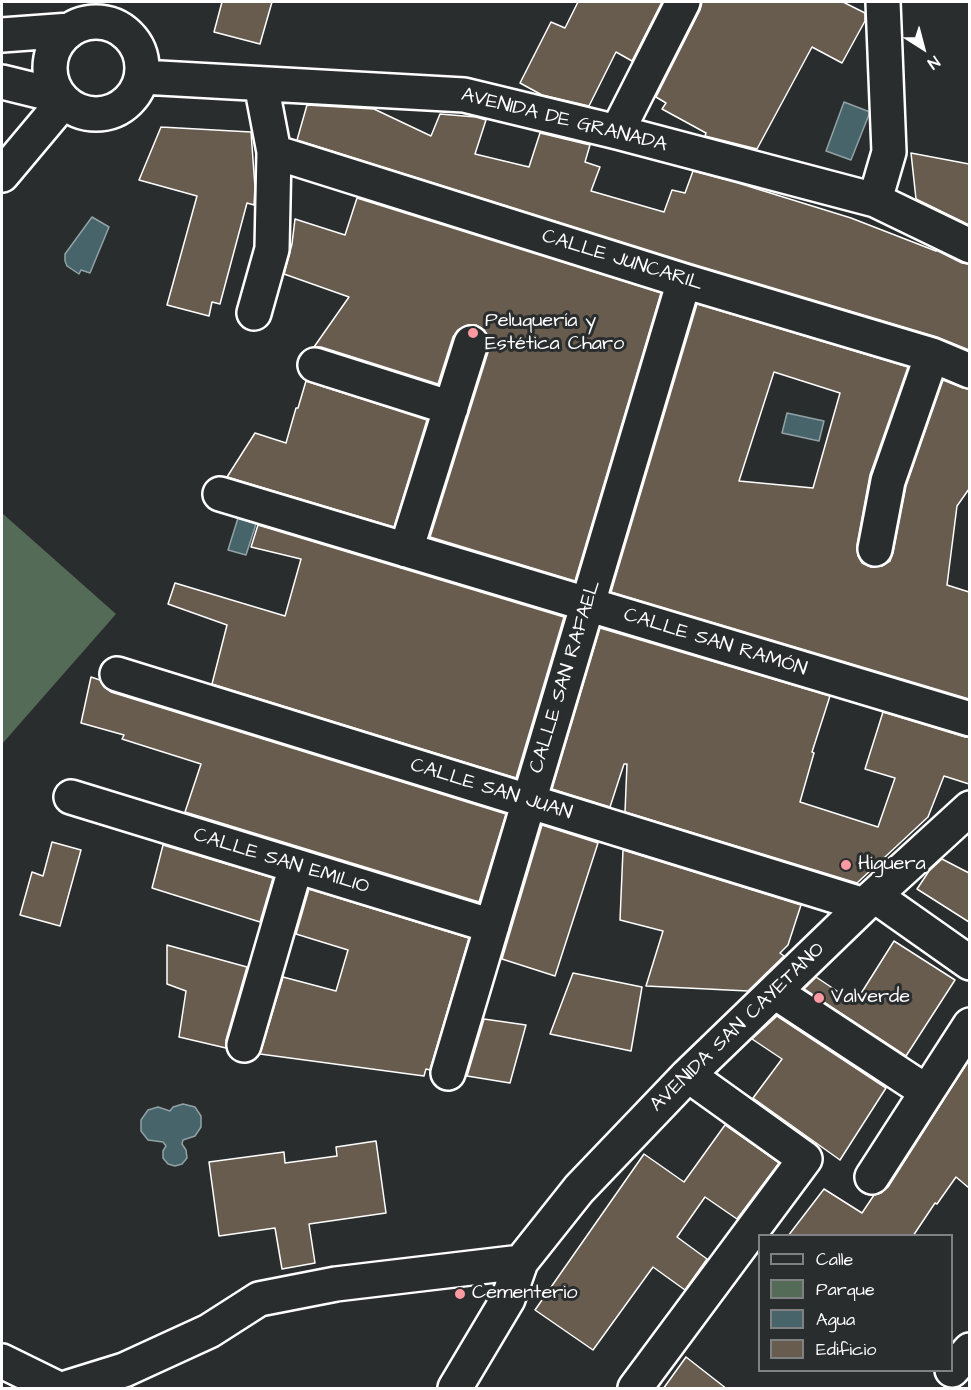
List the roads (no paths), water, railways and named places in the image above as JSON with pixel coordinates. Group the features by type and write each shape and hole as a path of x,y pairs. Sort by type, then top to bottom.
{"street":[{"path":"617,132 683,2"},
{"path":"875,200 889,152 883,2"},
{"path":"95,22 110,24 128,34 140,53 142,77 129,100 113,111 97,114 76,110 62,98 53,85 50,69 52,55 63,36 78,25 95,22"},
{"path":"2,34 70,30"},
{"name":"AVENIDA DE GRANADA","path":"142,77 464,95 617,132 875,200 969,246"},
{"path":"2,82 62,98"},
{"path":"254,313 272,249 274,152 261,84"},
{"path":"2,176 62,98"},
{"name":"CALLE JUNCARIL","path":"274,152 932,355 969,371"},
{"name":"CALLE SAN RAFAEL","path":"448,1073 684,280"},
{"path":"406,550 471,343"},
{"path":"875,549 888,481 932,355"},
{"path":"315,366 451,408"},
{"name":"CALLE SAN RAMÓN","path":"220,494 969,719"},
{"name":"CALLE SAN JUAN","path":"117,675 529,802 870,901 969,963"},
{"name":"CALLE SAN EMILIO","path":"70,797 492,926"},
{"name":"AVENIDA SAN CAYETANO","path":"455,1389 508,1299 521,1262 579,1189 688,1075 969,808"},
{"path":"244,1045 296,866"},
{"path":"775,992 927,1092"},
{"path":"872,1177 969,1025"},
{"path":"635,1389 805,1160 688,1075"},
{"path":"66,1389 135,1365 209,1330 259,1299 336,1284 521,1262"},
{"path":"953,1368 969,1350"},
{"path":"2,1360 57,1389"},
{"path":"935,1389 949,1372"}],"water":[{"path":"844,102 870,112 851,160 826,151"},
{"path":"92,217 109,227 90,273 81,270 79,274 67,266 65,254"},
{"path":"787,413 824,421 819,441 782,433"},
{"path":"238,518 256,524 246,555 228,550"},
{"path":"183,1104 195,1107 201,1116 201,1127 195,1136 183,1140 182,1144 187,1158 182,1164 175,1166 168,1164 163,1158 166,1146 163,1142 148,1140 141,1131 141,1120 148,1110 158,1107 170,1111 173,1107"}],"place":[{"name":"Peluquería y Estética Charo","path":"473,333"},
{"name":"Higuera","path":"846,865"},
{"name":"Valverde","path":"819,998"},
{"name":"Cementerio","path":"460,1294"}]}
